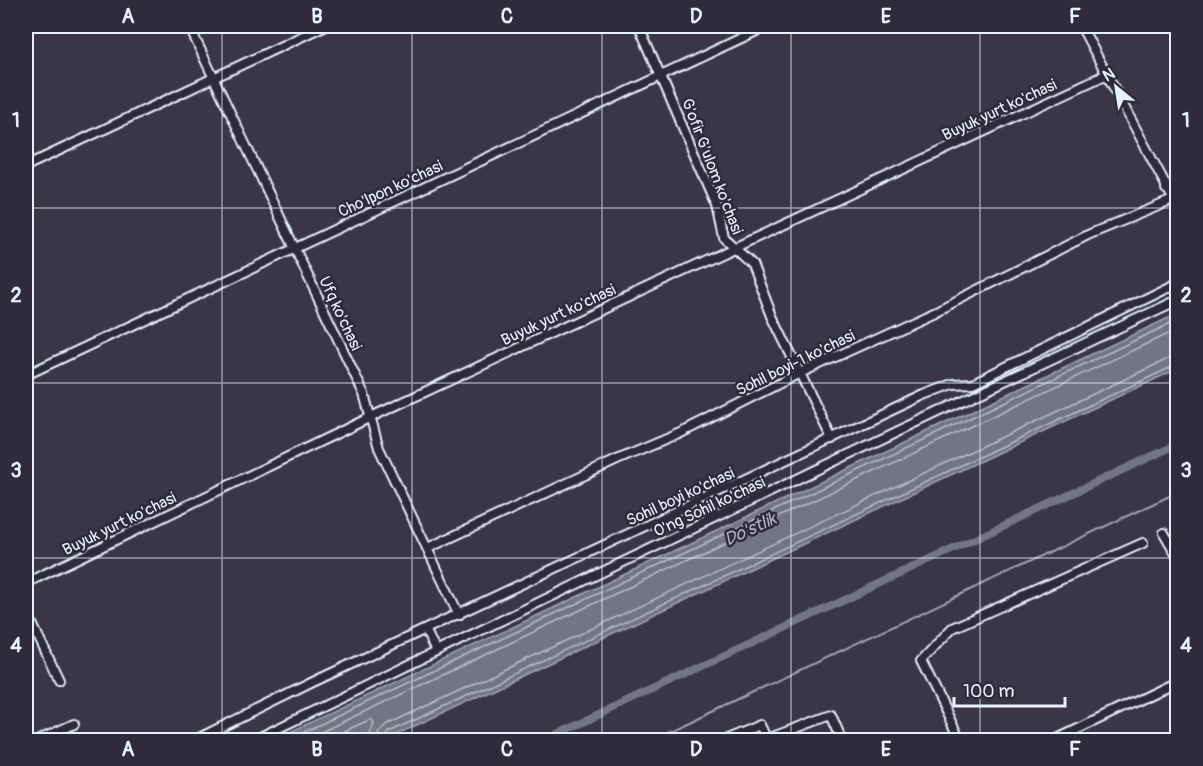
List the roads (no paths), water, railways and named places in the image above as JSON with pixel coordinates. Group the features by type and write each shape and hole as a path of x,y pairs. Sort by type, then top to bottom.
{"street":[{"name":"Ufq ko'chasi","path":"189,26 364,394 379,448 459,615"},
{"path":"26,166 324,26"},
{"name":"G'ofir G'ulom ko'chasi","path":"639,26 662,73 717,206 724,238 752,264 772,316 832,439"},
{"name":"Cho'lpon ko'chasi","path":"26,375 662,73 767,26"},
{"path":"1081,26 1105,75 1178,208"},
{"name":"Buyuk yurt ko'chasi","path":"26,583 371,417 1105,75"},
{"path":"1166,189 1178,184"},
{"name":"Sohil boyi-1 ko'chasi","path":"428,548 617,460 681,433 800,373 934,312 1090,234 1173,200"},
{"name":"Sohil boyi ko'chasi","path":"195,741 313,682 426,631 924,395 953,384 973,383 1178,283"},
{"name":"O'ng Sohil ko'chasi","path":"254,741 528,610 665,541 1178,300"},
{"path":"1164,533 1178,557"},
{"path":"960,741 921,661 952,628 1143,543"},
{"path":"26,611 59,680"},
{"path":"426,631 436,652"},
{"path":"1055,741 1178,681"},
{"path":"724,741 760,725 767,740 831,715 842,741"},
{"path":"39,741 75,724"}],"water":[{"name":"Do'stlik","path":"1177,314 1177,369 385,740 273,740"}],"waterway":[{"path":"545,740 1178,444"},
{"path":"651,740 1178,492"}]}
